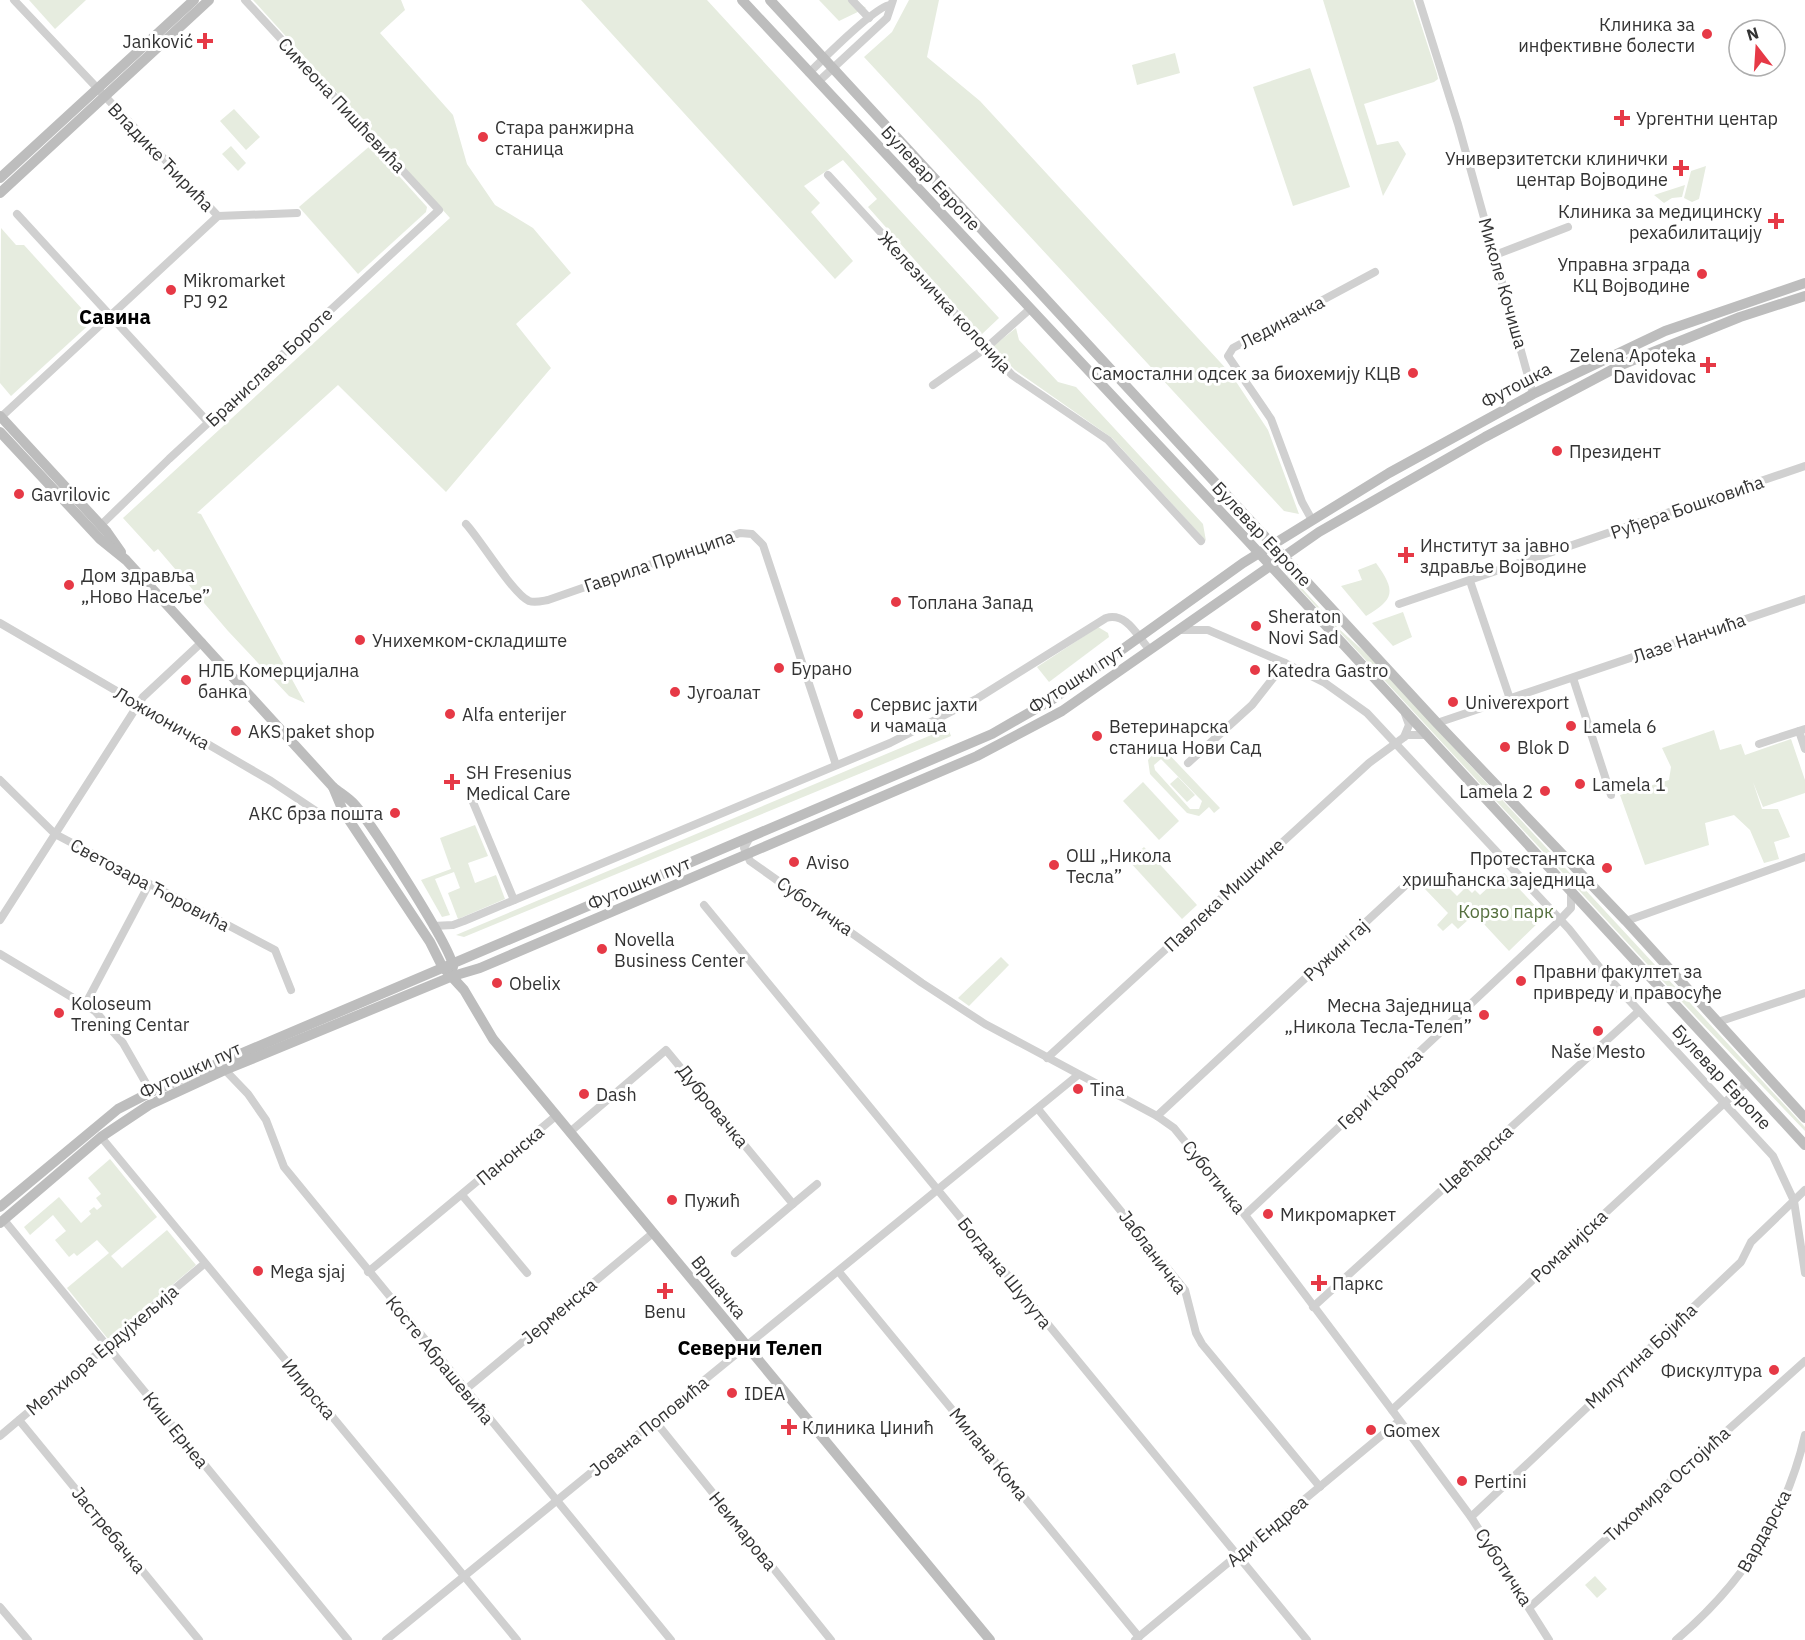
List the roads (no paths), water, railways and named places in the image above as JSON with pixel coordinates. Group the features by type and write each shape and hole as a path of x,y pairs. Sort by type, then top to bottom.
{"main road":[{"path":"0,193 194,0"},
{"path":"0,178 209,0"},
{"name":"Булевар Европе","path":"742,0 1259,553 1424,735 1805,1145"},
{"name":"Булевар Европе","path":"770,0 1437,723 1626,921 1805,1119"},
{"name":"Футошка","path":"1259,553 1312,520 1533,394 1665,330 1805,283"},
{"name":"Футошка","path":"1284,556 1319,532 1476,443 1621,365 1740,317 1805,296"},
{"path":"1,417 101,525 126,560 333,787 354,804 392,857 433,926 448,964"},
{"path":"0,432 100,539 126,560"},
{"name":"Футошки пут","path":"0,1207 118,1109 151,1092 992,734 1053,699 1259,553"},
{"name":"Футошки пут","path":"2,1221 101,1137 149,1105 225,1070 453,976 480,968 977,756 1062,711 1284,556"},
{"path":"333,787 343,811 430,942 448,964"},
{"name":"Вршачка","path":"448,964 453,976 493,1039 990,1640"}],"street":[{"name":"Владике Ћирића","path":"14,0 100,94 218,216"},
{"name":"Симеона Пишћевића","path":"244,0 439,210"},
{"path":"852,0 868,18"},
{"name":"Миколе Кочиша","path":"1419,0 1449,92 1533,394"},
{"path":"809,73 868,18 891,3 891,11 887,18 818,82"},
{"name":"Железничка колонија","path":"828,175 1012,375 1108,440 1201,541"},
{"name":"Бранислава Бороте","path":"101,525 208,422 439,210"},
{"name":"Владике Ћирића","path":"1,417 218,216 297,213"},
{"path":"17,214 208,422"},
{"path":"1495,255 1568,227"},
{"name":"Лединачка","path":"1312,520 1302,502 1271,419 1228,356 1233,348 1375,272"},
{"path":"933,385 986,348 1030,309"},
{"name":"Руђера Бошковића","path":"1399,604 1805,466"},
{"name":"Гаврила Принципа","path":"466,524 514,586 529,601 534,602 548,600 740,533 752,534 763,544 836,765"},
{"path":"1470,581 1510,699"},
{"name":"Лазе Нанчића","path":"1437,723 1805,599"},
{"path":"1206,611 1201,622 1208,630"},
{"path":"433,926 453,925 890,743 978,698 1106,618 1115,615 1124,619 1150,650"},
{"name":"Ложионичка","path":"0,623 271,781 322,815"},
{"path":"1179,630 1208,630"},
{"name":"Булевар Европе","path":"1208,630 1285,663 1346,696 1367,712 1560,920 1639,1011 1773,1156 1794,1201"},
{"path":"0,920 139,704 202,642"},
{"path":"1188,763 1252,705 1285,663"},
{"path":"1574,678 1611,795"},
{"path":"1404,737 1409,725 1405,714"},
{"path":"1759,744 1802,730 1805,749"},
{"name":"Павлека Мишкине","path":"1047,1058 1369,763 1404,737 1414,733 1424,735"},
{"name":"Светозара Ћоровића","path":"0,780 55,834 148,886 275,950 291,990"},
{"path":"470,795 514,900"},
{"path":"746,855 745,843 750,838"},
{"name":"Суботичка","path":"746,855 750,861 922,983 985,1024 1157,1116 1174,1128 1245,1215 1471,1516 1549,1640"},
{"path":"1626,921 1805,857"},
{"name":"Ружин гај","path":"1157,1116 1409,882"},
{"path":"86,1003 148,886"},
{"path":"1567,913 1572,905 1570,891"},
{"name":"Богдана Шупута","path":"704,905 1306,1640"},
{"path":"1567,913 1586,909"},
{"name":"Гери Кароља","path":"1245,1215 1567,913"},
{"path":"0,954 86,1003 123,1042 151,1092"},
{"path":"1718,1022 1805,993"},
{"name":"Цвећарска","path":"1313,1307 1639,1011"},
{"name":"Дубровачка","path":"571,1131 666,1050 793,1204"},
{"name":"Косте Абрашевића","path":"225,1070 248,1094 266,1120 284,1167 671,1640"},
{"name":"Јована Поповића","path":"386,1640 1078,1075"},
{"name":"Романијска","path":"1392,1410 1747,1082"},
{"name":"Јабланичка","path":"1038,1109 1183,1288 1196,1333 1202,1344 1320,1487"},
{"name":"Панонска","path":"368,1272 557,1115"},
{"name":"Илирска","path":"101,1137 517,1640"},
{"path":"735,1253 818,1184"},
{"name":"Милутина Бојића","path":"1471,1516 1741,1262 1751,1242 1805,1190"},
{"name":"Панонска","path":"462,1195 527,1273"},
{"path":"1794,1201 1805,1273"},
{"name":"Киш Ернеа","path":"2,1221 348,1640"},
{"name":"Јерменска","path":"465,1390 654,1233"},
{"name":"Мелхиора Ердујхељија","path":"0,1436 204,1264"},
{"name":"Милана Кома","path":"839,1272 1137,1638"},
{"name":"Тихомира Остојића","path":"1530,1607 1805,1361"},
{"name":"Јастребачка","path":"19,1420 199,1640"},
{"name":"Неимарова","path":"655,1421 831,1640"},
{"name":"Ади Ендреа","path":"1137,1638 1399,1421"},
{"name":"Вардарска","path":"1676,1640 1731,1588 1755,1555 1780,1508 1805,1435"},
{"path":"0,1607 28,1640"}],"place":[{"name":"Клиника за инфективне болести","path":"1707,34"},
{"name":"Janković","path":"205,41"},
{"name":"Ургентни центар","path":"1622,118"},
{"name":"Стара ранжирна станица","path":"483,137"},
{"name":"Универзитетски клинички центар Војводине","path":"1681,168"},
{"name":"Клиника за медицинску рехабилитацију","path":"1776,221"},
{"name":"Управна зграда КЦ Војводине","path":"1702,274"},
{"name":"Mikromarket PJ 92","path":"171,290"},
{"name":"Zelena Apoteka Davidovac","path":"1708,365"},
{"name":"Самостални одсек за биохемију КЦВ","path":"1413,373"},
{"name":"Президент","path":"1557,451"},
{"name":"Gavrilovic","path":"19,494"},
{"name":"Институт за јавно здравље Војводине","path":"1406,555"},
{"name":"Дом здравља „Ново Насеље”","path":"69,585"},
{"name":"Топлана Запад","path":"896,602"},
{"name":"Sheraton Novi Sad","path":"1256,626"},
{"name":"Унихемком-складиште","path":"360,640"},
{"name":"Бурано","path":"779,668"},
{"name":"Katedra Gastro","path":"1255,670"},
{"name":"НЛБ Комерцијална банка","path":"186,680"},
{"name":"Југоалат","path":"675,692"},
{"name":"Univerexport","path":"1453,702"},
{"name":"Alfa enterijer","path":"450,714"},
{"name":"Сервис јахти и чамаца","path":"858,714"},
{"name":"Lamela 6","path":"1571,726"},
{"name":"AKS paket shop","path":"236,731"},
{"name":"Ветеринарска станица Нови Сад","path":"1097,736"},
{"name":"Blok D","path":"1505,747"},
{"name":"SH Fresenius Medical Care","path":"452,782"},
{"name":"Lamela 1","path":"1580,784"},
{"name":"Lamela 2","path":"1545,791"},
{"name":"АКС брза пошта","path":"395,813"},
{"name":"Aviso","path":"794,862"},
{"name":"ОШ „Никола Тесла”","path":"1054,865"},
{"name":"Протестантска хришћанска заједница","path":"1607,868"},
{"name":"Novella Business Center","path":"602,949"},
{"name":"Правни факултет за привреду и правосуђе","path":"1521,981"},
{"name":"Obelix","path":"497,983"},
{"name":"Koloseum Trening Centar","path":"59,1013"},
{"name":"Месна Заједница „Никола Тесла-Телеп”","path":"1484,1015"},
{"name":"Naše Mesto","path":"1598,1031"},
{"name":"Tina","path":"1078,1089"},
{"name":"Dash","path":"584,1094"},
{"name":"Пужић","path":"672,1200"},
{"name":"Микромаркет","path":"1268,1214"},
{"name":"Mega sjaj","path":"258,1271"},
{"name":"Паркс","path":"1319,1283"},
{"name":"Benu","path":"665,1291"},
{"name":"Фискултура","path":"1774,1370"},
{"name":"IDEA","path":"732,1393"},
{"name":"Клиника Џинић","path":"789,1427"},
{"name":"Gomex","path":"1371,1430"},
{"name":"Pertini","path":"1462,1481"}],"district":[{"name":"Савина","path":"115,316"},
{"name":"Северни Телеп","path":"750,1347"}],"park label":[{"name":"Корзо парк","path":"1506,911"}]}
